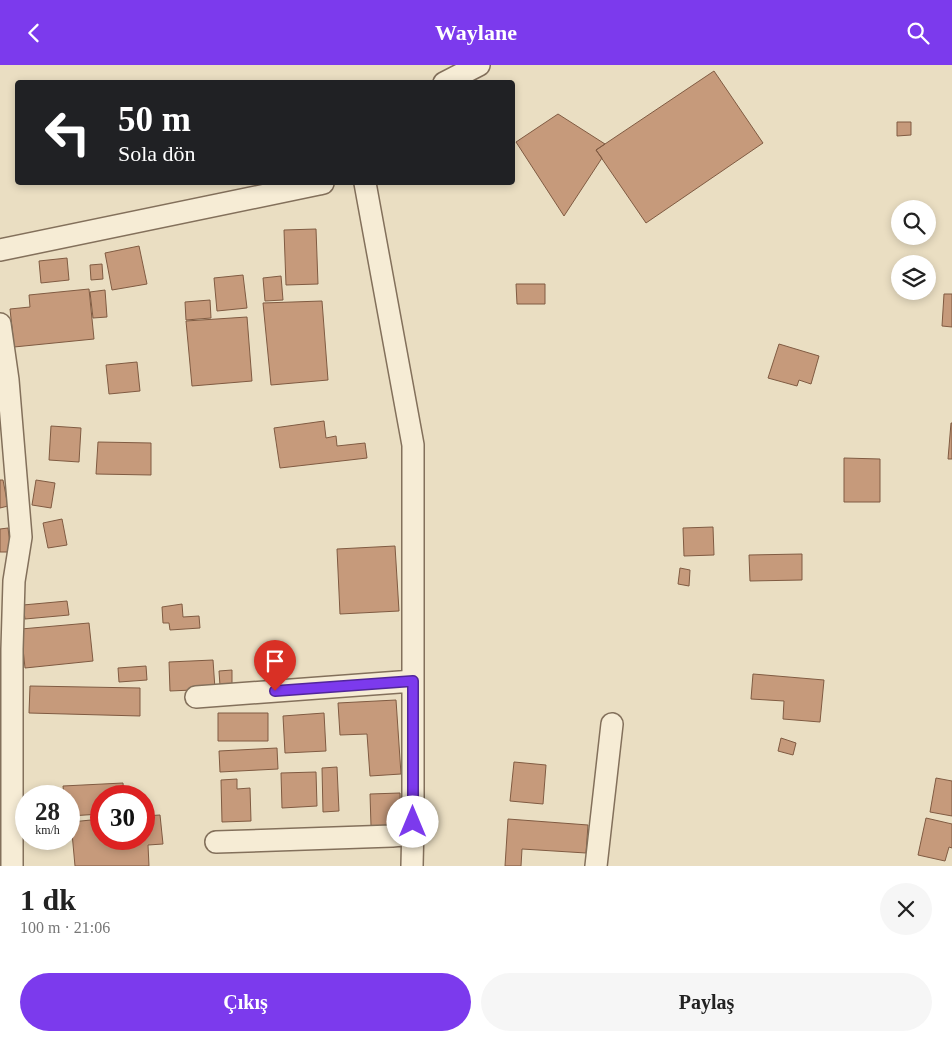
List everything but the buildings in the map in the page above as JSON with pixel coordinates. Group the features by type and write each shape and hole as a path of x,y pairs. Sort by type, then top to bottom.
{"street":[{"path":"450,80 479,65"},
{"path":"0,250 313,185"},
{"path":"365,185 413,445 412,866"},
{"path":"0,324 8,380 21,537 14,581 12,649 12,866"},
{"path":"196,697 413,681"},
{"path":"596,866 612,724"},
{"path":"216,842 412,834"}],"route":[{"path":"275,691 413,681 413,822"}]}
